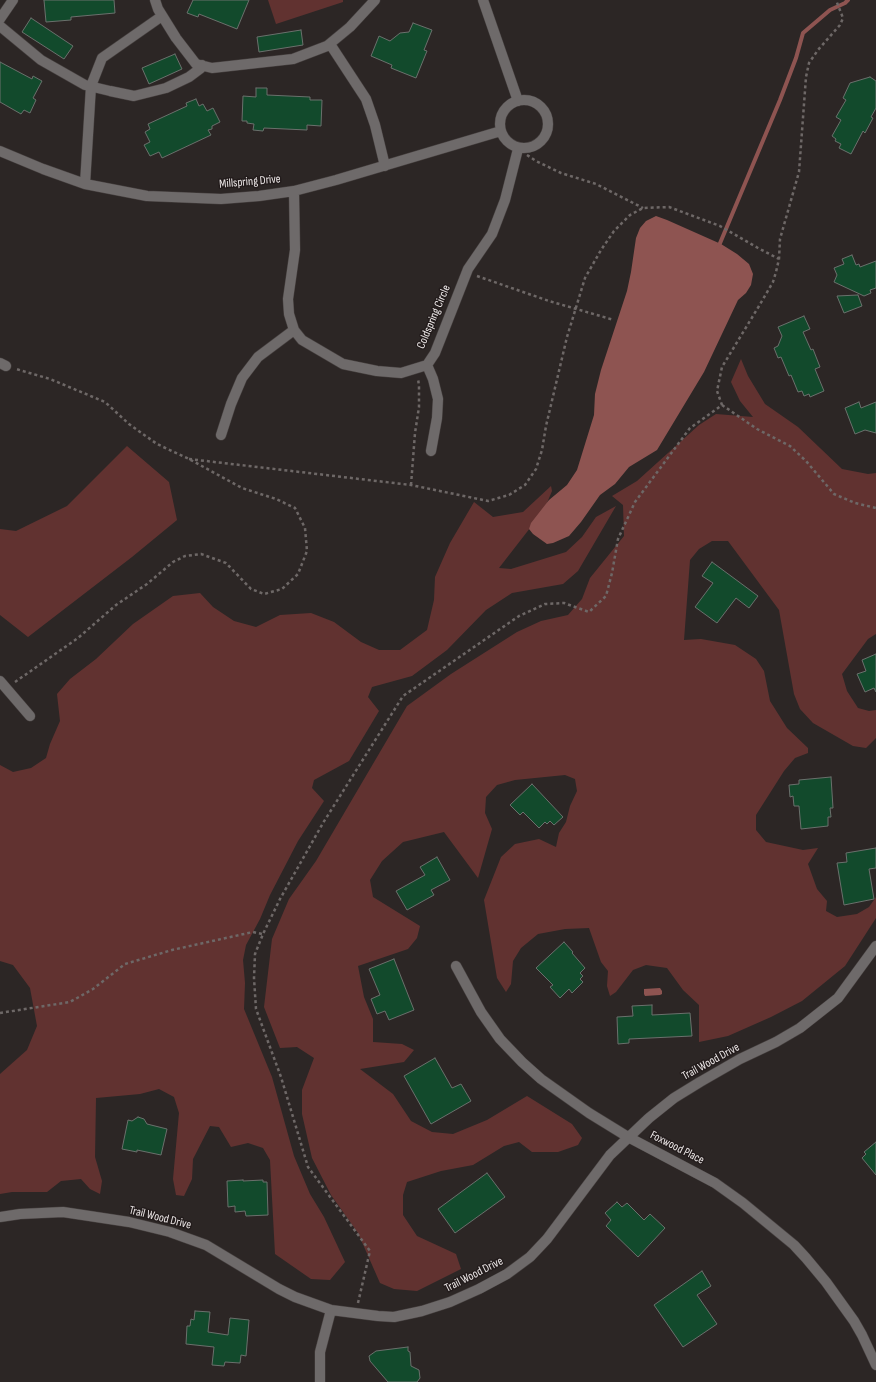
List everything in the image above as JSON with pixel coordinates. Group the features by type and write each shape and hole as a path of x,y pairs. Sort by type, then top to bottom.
{"street":[{"path":"0,19 13,0"},
{"path":"155,0 162,16 176,38 196,64 212,68 293,59 327,46 350,27 375,0"},
{"path":"483,0 518,101"},
{"path":"85,184 91,86 102,58 162,16"},
{"path":"0,26 41,60 85,85 134,96 166,88 189,77 201,68 202,65"},
{"path":"330,44 366,99 375,126 385,166"},
{"path":"526,100 534,102 541,106 546,113 548,129 546,136 534,147 518,149 505,138 501,131 500,124 502,116 511,104 518,101 526,100"},
{"name":"Millspring Drive","path":"0,151 37,167 85,184 147,196 221,199 294,191 385,166 501,131"},
{"name":"Coldspring Circle","path":"294,330 302,340 342,364 377,371 400,373 427,365 435,353 467,273 492,234 505,200 518,149"},
{"path":"221,435 230,404 242,378 258,357 294,330 289,314 288,299 295,250 294,191"},
{"path":"427,365 433,379 438,399 437,418 431,451"},
{"path":"3,685 30,716"},
{"name":"Trail Wood Drive","path":"0,1217 20,1214 63,1212 129,1222 170,1232 206,1245 279,1289 295,1297 330,1310 378,1316 394,1316 415,1313 450,1302 479,1290 507,1274 530,1257 539,1248 610,1155 649,1118 679,1094 733,1063 776,1042 800,1028 838,998 876,946"},
{"name":"Foxwood Place","path":"456,966 481,1012 500,1039 541,1079 589,1113 628,1137 716,1183 743,1203 794,1246 826,1282 854,1321 876,1365"},
{"path":"320,1382 320,1352 330,1310"}],"path":[{"path":"836,0 843,18 840,25 818,50 809,63 806,77 799,172 780,238 779,258 773,282 722,367 717,391 722,405 757,429 790,446 806,461 834,494 855,503 876,508"},
{"path":"518,149 536,161 561,173 596,184 643,208"},
{"path":"189,459 411,485 488,500 509,495 525,485 536,470 542,450 546,426 567,337 586,278 601,250 614,231 630,215 643,208 668,206 720,226 758,248 779,258"},
{"path":"467,273 614,320"},
{"path":"3,365 29,374 50,379 105,402 129,424 158,444 242,488 276,499 295,508 305,528 307,551 298,574 282,589 264,594 252,589 226,563 201,554 185,556 173,562 147,584 116,605 78,638 3,685"},
{"path":"411,485 415,432 419,407 419,386 415,369"},
{"path":"356,1313 370,1251 308,1167 281,1077 256,1009 254,978 255,954 263,934 280,899 323,823 403,696 525,613 545,604 564,603 589,612 606,596 618,539 635,502 690,428 722,405"},
{"path":"0,1013 70,1002 93,989 125,964 159,954 253,932 263,934"}],"shaded area":[{"path":"268,0 343,0 343,2 276,24"},
{"path":"656,216 721,244 737,254 749,264 753,274 751,285 746,293 738,300 704,372 657,450 629,467 615,484 600,495 569,536 547,544 533,534 529,529 531,523 549,500 567,485 577,470 594,415 595,394 601,370 627,291 636,238 640,228 646,221"},
{"path":"741,359 748,376 765,404 798,427 842,469 868,474 876,473 876,634 868,639 842,674 847,691 858,708 869,711 876,710 876,738 866,748 853,746 813,723 800,709 794,694 779,610 728,541 712,541 699,549 690,560 684,640 701,639 735,645 756,659 764,671 770,701 787,728 808,748 808,753 795,758 784,771 756,815 756,830 766,842 803,850 818,848 808,864 817,889 827,901 826,911 837,917 857,914 869,907 876,897 876,918 845,966 802,1001 771,1017 728,1036 699,1042 699,1005 683,990 667,968 646,965 633,970 616,992 610,996 607,986 608,971 601,962 589,928 565,929 538,934 521,948 513,961 511,984 506,992 497,978 484,900 501,857 515,844 539,839 556,847 559,833 566,822 570,806 577,791 575,779 565,775 515,780 497,785 486,797 485,813 492,829 478,878 444,832 403,842 382,861 370,880 373,897 420,926 417,938 408,949 358,966 364,997 373,1019 373,1042 402,1044 414,1050 404,1062 360,1069 393,1094 411,1121 432,1132 453,1134 487,1120 527,1096 572,1124 582,1138 578,1145 558,1152 532,1152 519,1142 504,1146 473,1165 441,1171 407,1182 403,1195 403,1215 417,1236 456,1254 461,1269 417,1291 394,1289 380,1283 358,1233 331,1195 312,1158 302,1114 302,1090 314,1058 297,1047 280,1048 264,1007 272,939 289,899 316,861 407,706 451,674 517,632 541,621 568,615 582,599 590,578 624,536 623,505 612,496 637,481 699,425 716,414 753,417 740,401 731,382"},
{"path":"127,446 169,482 177,520 132,557 28,637 0,615 0,529 16,531 67,506"},
{"path":"551,486 552,491 544,510 499,568 511,569 566,552 582,537 596,517 616,506 578,571 563,584 512,593 486,610 447,650 412,676 372,687 368,697 379,711 349,761 314,780 312,788 324,801 298,841 246,945 243,960 245,983 244,1009 272,1077 294,1156 310,1194 324,1217 345,1262 330,1280 311,1279 275,1254 270,1160 263,1148 248,1143 231,1147 219,1127 210,1126 193,1159 192,1179 184,1196 176,1195 173,1179 179,1113 174,1097 159,1089 140,1094 96,1098 95,1157 102,1181 100,1194 90,1189 81,1179 61,1181 47,1192 12,1192 0,1194 0,1074 27,1050 37,1026 30,988 13,965 0,961 0,765 13,772 31,768 46,758 50,744 60,721 57,694 70,679 96,659 133,624 173,596 200,593 213,607 234,621 256,627 280,615 311,613 334,622 361,642 379,650 400,650 427,630 434,600 435,577 450,543 474,502 493,517 523,512"},
{"path":"660,988 662,994 660,995 645,996 644,994 644,989"}],"building":[{"path":"44,0 114,0 115,13 71,17 71,20 46,22"},
{"path":"193,0 249,0 237,29 199,14 198,17 187,13"},
{"path":"31,18 73,46 64,59 22,32"},
{"path":"413,23 432,30 424,50 427,51 416,78 391,68 392,65 371,56 379,36 390,41 400,33 409,32"},
{"path":"301,30 303,45 259,52 257,37"},
{"path":"175,54 182,69 149,84 142,68"},
{"path":"0,62 32,79 33,76 42,81 33,98 36,100 30,113 24,110 21,114 0,102"},
{"path":"870,77 876,81 876,108 871,117 873,118 865,133 863,131 851,154 839,148 841,144 835,141 836,139 832,136 841,120 836,117 846,100 843,98 850,83"},
{"path":"256,88 267,88 267,95 310,97 310,100 322,100 321,126 307,125 307,130 264,128 263,131 253,130 254,124 247,123 247,121 242,121 243,96 256,97"},
{"path":"196,99 199,106 203,104 207,111 213,108 220,122 212,126 212,129 208,130 211,135 162,158 159,152 150,156 144,145 150,142 145,132 150,129 148,124 187,106 186,103"},
{"path":"852,255 856,265 859,264 860,267 876,261 876,288 870,290 871,293 864,296 834,282 837,275 834,268 844,264 842,259"},
{"path":"858,295 862,306 844,313 837,296"},
{"path":"804,316 810,329 803,332 811,350 813,349 820,367 815,369 824,391 810,397 809,394 804,396 802,391 798,392 791,375 789,376 781,357 778,358 774,348 778,346 782,336 778,327"},
{"path":"859,402 861,408 876,402 876,433 865,430 855,434 845,408"},
{"path":"712,562 758,596 749,608 736,598 717,623 695,607 713,583 702,576"},
{"path":"876,654 876,692 874,688 865,692 857,674 866,671 862,660"},
{"path":"831,777 833,808 830,808 831,817 828,817 828,826 801,829 799,806 794,806 793,796 790,797 789,785 799,784 799,780"},
{"path":"532,784 563,817 554,825 550,821 547,824 545,822 539,828 523,812 520,815 510,805"},
{"path":"876,848 876,868 869,869 874,899 844,905 837,863 847,862 846,853"},
{"path":"437,857 450,880 431,890 434,895 407,910 396,891 425,875 420,867"},
{"path":"564,942 585,968 580,973 583,976 580,979 583,982 572,993 569,989 560,998 550,987 553,985 536,968"},
{"path":"394,959 414,1010 389,1020 385,1011 377,1014 371,999 380,995 369,969"},
{"path":"652,1005 652,1015 690,1013 692,1036 629,1039 629,1043 618,1044 617,1017 633,1016 632,1006"},
{"path":"435,1058 452,1088 461,1084 471,1101 431,1124 404,1076"},
{"path":"138,1117 144,1119 147,1124 167,1129 161,1155 137,1150 137,1152 122,1149 128,1120 132,1121"},
{"path":"876,1142 876,1175 862,1158 866,1154 864,1152"},
{"path":"487,1173 505,1197 455,1233 438,1209"},
{"path":"263,1180 263,1182 267,1182 268,1215 246,1216 245,1211 235,1212 235,1206 228,1207 227,1181"},
{"path":"617,1202 622,1207 627,1203 644,1220 650,1214 665,1228 638,1257 606,1226 611,1220 605,1213"},
{"path":"702,1271 711,1286 697,1295 717,1324 683,1347 654,1305"},
{"path":"195,1311 210,1312 208,1332 228,1335 230,1318 249,1320 246,1356 241,1355 240,1363 225,1362 224,1366 212,1365 214,1347 186,1344 187,1326 190,1326 191,1319 194,1320"},
{"path":"408,1347 411,1366 419,1370 420,1378 417,1382 388,1382 370,1361 369,1356 376,1351"}],"waterway":[{"path":"718,248 780,100 796,58 803,33 830,10 848,0"}]}
